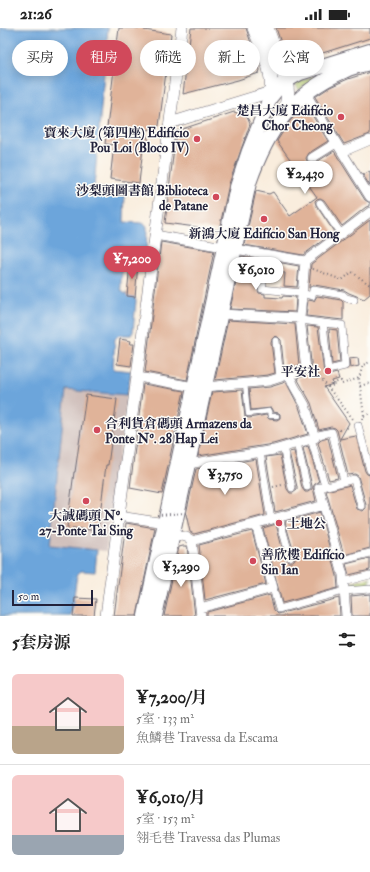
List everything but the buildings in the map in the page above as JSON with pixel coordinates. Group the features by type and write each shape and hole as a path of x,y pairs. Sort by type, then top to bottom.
{"main road":[{"path":"155,616 172,539 165,521 188,464 199,387 229,248 238,235 252,172 262,150 286,108 288,94 277,86 254,28"},
{"path":"145,616 165,521 199,387 220,314 237,187 249,151 277,86 267,28"},
{"path":"277,86 300,73 370,51"},
{"path":"279,120 306,94 328,79 345,70 370,63"}],"street":[{"path":"106,616 182,28"},
{"path":"170,122 277,86"},
{"path":"306,94 370,197"},
{"path":"342,152 370,140"},
{"path":"312,158 336,143"},
{"path":"320,203 341,234"},
{"path":"138,377 199,387 270,381 284,376 305,364 300,319 305,263 370,212"},
{"path":"156,235 267,254 305,263"},
{"path":"267,254 262,289 302,293 312,296 313,290 343,296 354,300"},
{"path":"220,314 300,319 342,325 345,366 328,370 322,323"},
{"path":"276,341 284,376 294,386 305,405 313,438 324,505 344,586 346,616"},
{"path":"356,427 366,445 370,470"},
{"path":"188,464 283,447 332,432 344,481"},
{"path":"297,443 307,487"},
{"path":"283,447 292,486"},
{"path":"260,452 266,488 275,518 290,557"},
{"path":"322,487 354,479 361,506"},
{"path":"192,541 324,505"},
{"path":"119,516 165,521"},
{"path":"256,524 279,609 344,586 370,575"},
{"path":"172,539 183,536 188,537 192,541 200,612 273,588"},
{"path":"339,561 370,553"},
{"path":"344,586 370,589"}],"lane":[{"path":"245,383 248,414 269,411 270,416 276,416"}],"path":[{"path":"305,263 342,280 352,272 370,285"},
{"path":"364,416 359,378 363,365 370,362"},
{"path":"305,364 328,387 356,427"},
{"path":"328,387 335,385 334,383 340,381 342,384 359,378"},
{"path":"360,386 370,383"},
{"path":"332,432 356,427 364,416 370,413"},
{"path":"266,488 292,486"},
{"path":"165,521 186,513"}],"shaded area":[{"path":"66,390 127,395 106,551 50,545"}],"green space":[{"path":"363,60 324,75 324,73"},
{"path":"322,76 312,80 299,90 295,84 311,77"},
{"path":"370,578 370,587 348,588 347,584"}],"water":[{"path":"0,28 108,28 107,40 76,40 76,76 104,76 94,187 125,192 124,222 142,223 147,227 146,258 141,262 131,261 126,263 121,277 122,291 125,294 133,296 136,301 133,332 131,335 119,335 115,339 113,369 131,371 127,395 66,390 50,545 97,550 95,572 81,571 77,575 71,616 0,616"}],"place":[{"name":"楚昌大廈 Edifício Chor Cheong","path":"341,117"},
{"name":"寶來大廈 (第四座) Edifício Pou Loi (Bloco IV)","path":"197,139"},
{"name":"沙梨頭圖書館 Biblioteca de Patane","path":"216,197"},
{"name":"新鴻大廈 Edifício San Hong","path":"264,219"},
{"name":"平安社","path":"328,371"},
{"name":"合利貨倉碼頭 Armazens da Ponte Nº. 28 Hap Lei","path":"97,430"},
{"name":"大誠碼頭 Nº. 27-Ponte Tai Sing","path":"86,501"},
{"name":"土地公","path":"279,523"},
{"name":"善欣樓 Edifício Sin Ian","path":"253,561"}]}
